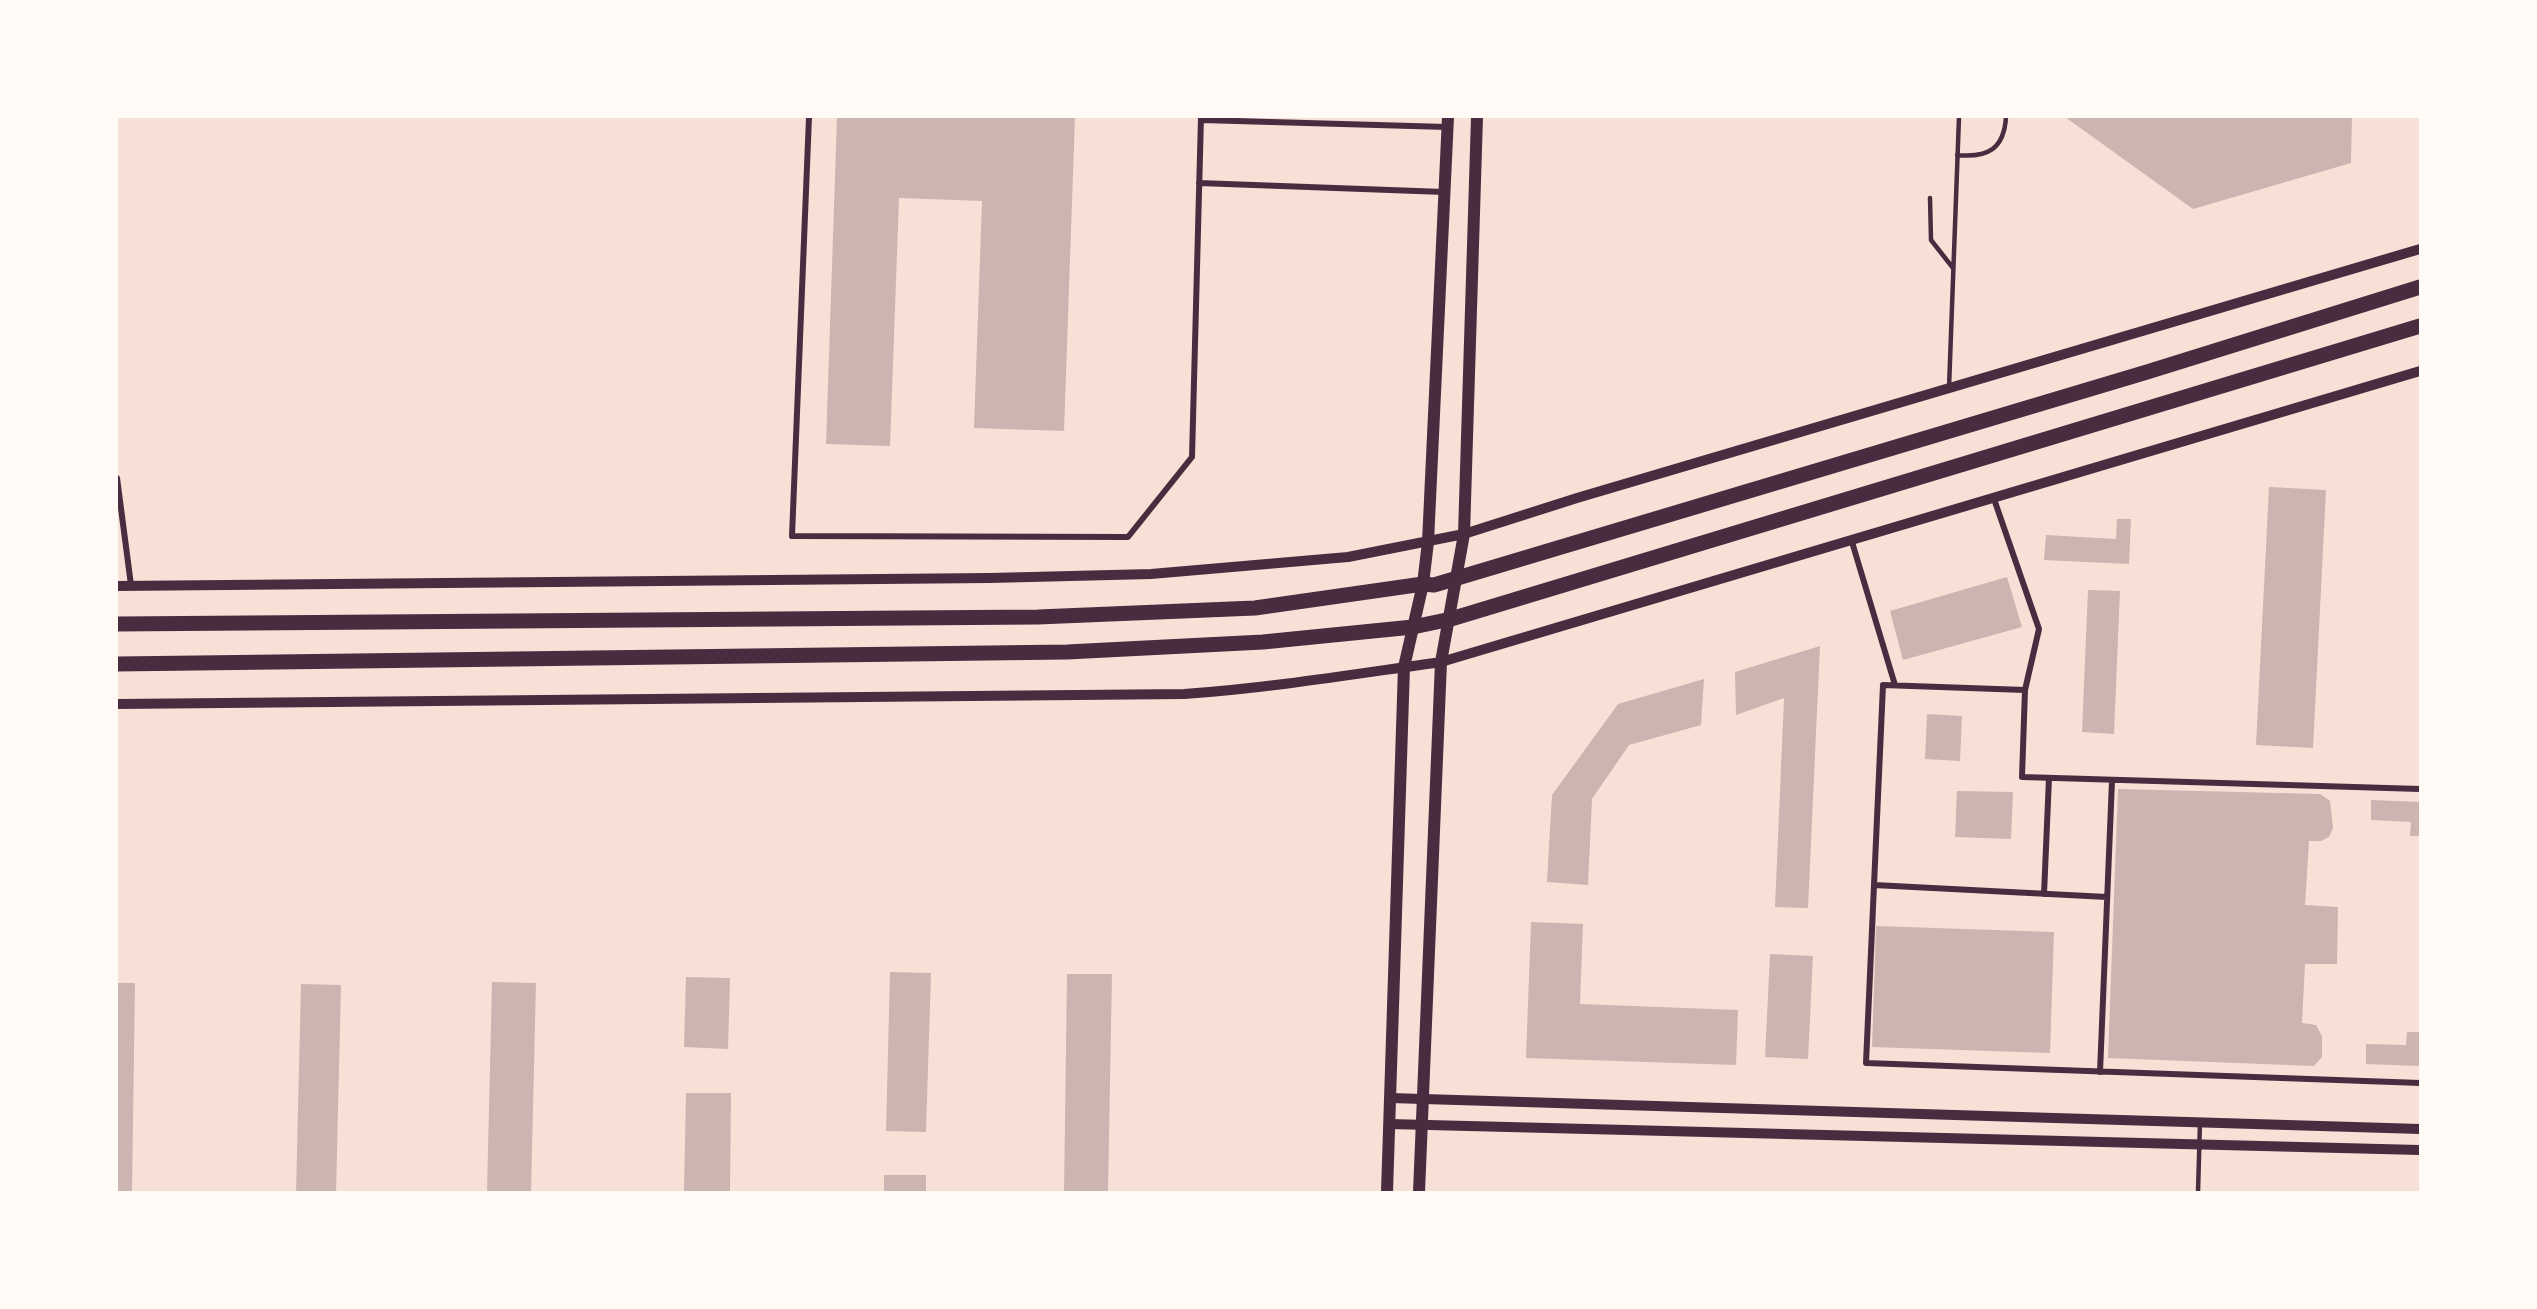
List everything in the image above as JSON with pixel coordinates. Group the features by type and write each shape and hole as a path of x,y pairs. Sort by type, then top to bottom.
{"main road":[{"path":"1419,1192 1441,662 1451,619 1464,534 1477,117"},
{"path":"1387,1192 1404,668 1423,584 1428,542 1447,122"},
{"path":"117,624 1038,617 1255,608 1423,584 1434,585 2124,379 2420,287"},
{"path":"117,663 1066,652 1263,642 1413,627 1451,619 2420,326"}],"street":[{"path":"809,117 792,536 1128,537 1192,457 1201,119 1447,122"},
{"path":"1199,183 1444,192"},
{"path":"117,586 979,579 1151,574 1348,557 1464,534 2420,249"},
{"path":"117,704 1184,694 1253,689 1404,668 1441,662 1852,542 2420,371"},
{"path":"117,478 131,585"},
{"path":"1994,499 2038,629 2025,690 2022,777 2420,789"},
{"path":"1852,542 1894,685"},
{"path":"2025,690 1883,685 1866,1063 2420,1083"},
{"path":"2044,894 2049,778"},
{"path":"2100,1072 2112,781"},
{"path":"1874,885 2107,897"},
{"path":"1390,1098 2420,1129"},
{"path":"1389,1124 2420,1150"}],"lane":[{"path":"1949,388 1959,117"},
{"path":"1957,155 1976,156 2000,143 2004,136 2006,117"},
{"path":"1930,198 1931,240 1953,270"},
{"path":"2198,1192 2200,1122"}],"building":[{"path":"837,117 1075,117 1064,431 974,428 982,201 899,198 890,446 826,444"},
{"path":"2065,117 2352,117 2351,163 2193,209"},
{"path":"2269,487 2326,490 2313,748 2256,745"},
{"path":"2117,519 2131,519 2129,564 2044,560 2046,535 2116,539"},
{"path":"2007,577 2022,627 1903,660 1890,611"},
{"path":"2088,590 2120,591 2114,734 2082,732"},
{"path":"1820,646 1808,908 1775,907 1784,698 1736,715 1735,672"},
{"path":"1704,679 1701,725 1629,745 1592,799 1588,885 1547,882 1552,795 1618,704"},
{"path":"1927,714 1962,716 1960,761 1925,759"},
{"path":"2118,789 2320,794 2330,801 2333,828 2329,837 2321,841 2309,841 2305,905 2338,907 2337,964 2305,964 2302,1023 2316,1025 2322,1036 2322,1057 2314,1066 2108,1058"},
{"path":"1957,791 2013,792 2011,839 1955,837"},
{"path":"2371,800 2420,802 2420,836 2410,836 2411,822 2371,820"},
{"path":"1531,922 1583,924 1580,1004 1738,1010 1736,1065 1526,1058"},
{"path":"1876,926 2054,932 2050,1053 1872,1047"},
{"path":"1770,954 1813,956 1808,1059 1765,1057"},
{"path":"890,972 931,973 926,1132 886,1131"},
{"path":"1067,974 1112,974 1108,1192 1064,1192"},
{"path":"686,977 730,978 728,1049 684,1047"},
{"path":"492,982 536,983 531,1192 487,1192"},
{"path":"117,983 135,983 132,1192 117,1192"},
{"path":"301,984 341,985 336,1192 296,1192"},
{"path":"2407,1032 2420,1032 2420,1066 2366,1064 2366,1044 2406,1045"},
{"path":"686,1093 731,1093 730,1192 684,1192"},
{"path":"884,1175 926,1175 926,1192 884,1192"}]}
